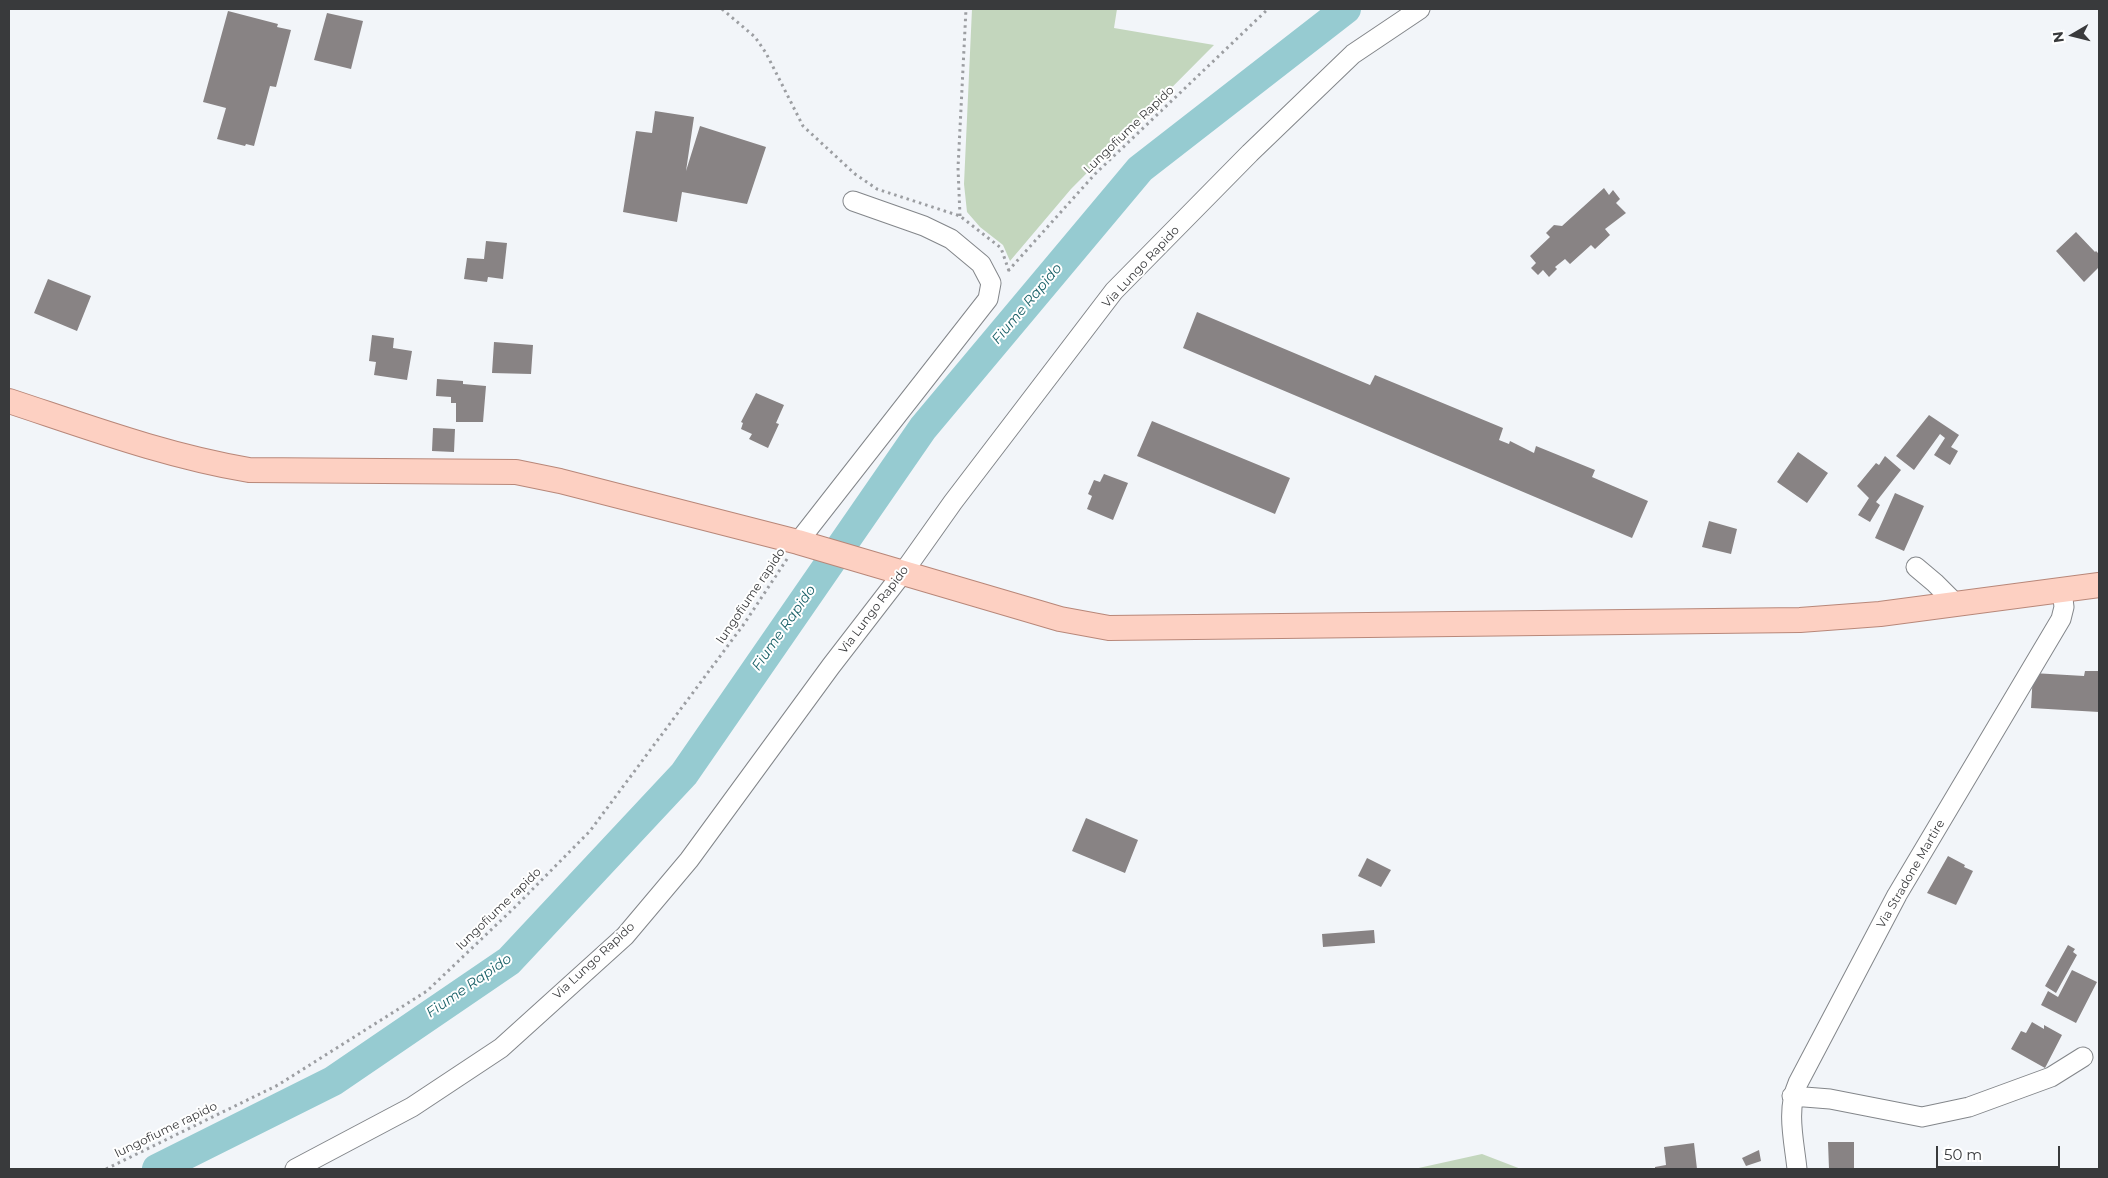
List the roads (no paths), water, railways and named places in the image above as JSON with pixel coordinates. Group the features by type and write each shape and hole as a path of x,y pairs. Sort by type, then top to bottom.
{"main road":[{"path":"9,401 208,463 249,470 516,472 560,481 798,542 1060,619 1110,628 1800,620 1880,614 2099,585"}],"street":[{"name":"Via Lungo Rapido","path":"295,1169 412,1107 500,1048 625,936 689,860 831,666 895,571 953,502 1114,291 1250,153 1353,54 1420,9"},
{"path":"798,542 988,299 991,283 981,264 952,239 924,226 853,201"},
{"path":"1916,567 1935,582 1956,604"},
{"name":"Via Stradone Martire","path":"1797,1169 1791,1112 1792,1096 1897,895 2061,619 2064,608 2062,590"},
{"path":"1792,1096 1830,1099 1922,1117 1970,1107 2052,1077 2083,1056"}],"waterway":[{"name":"Fiume Rapido","path":"157,1169 333,1081 509,961 684,774 923,428 1140,169 1346,9"}]}
